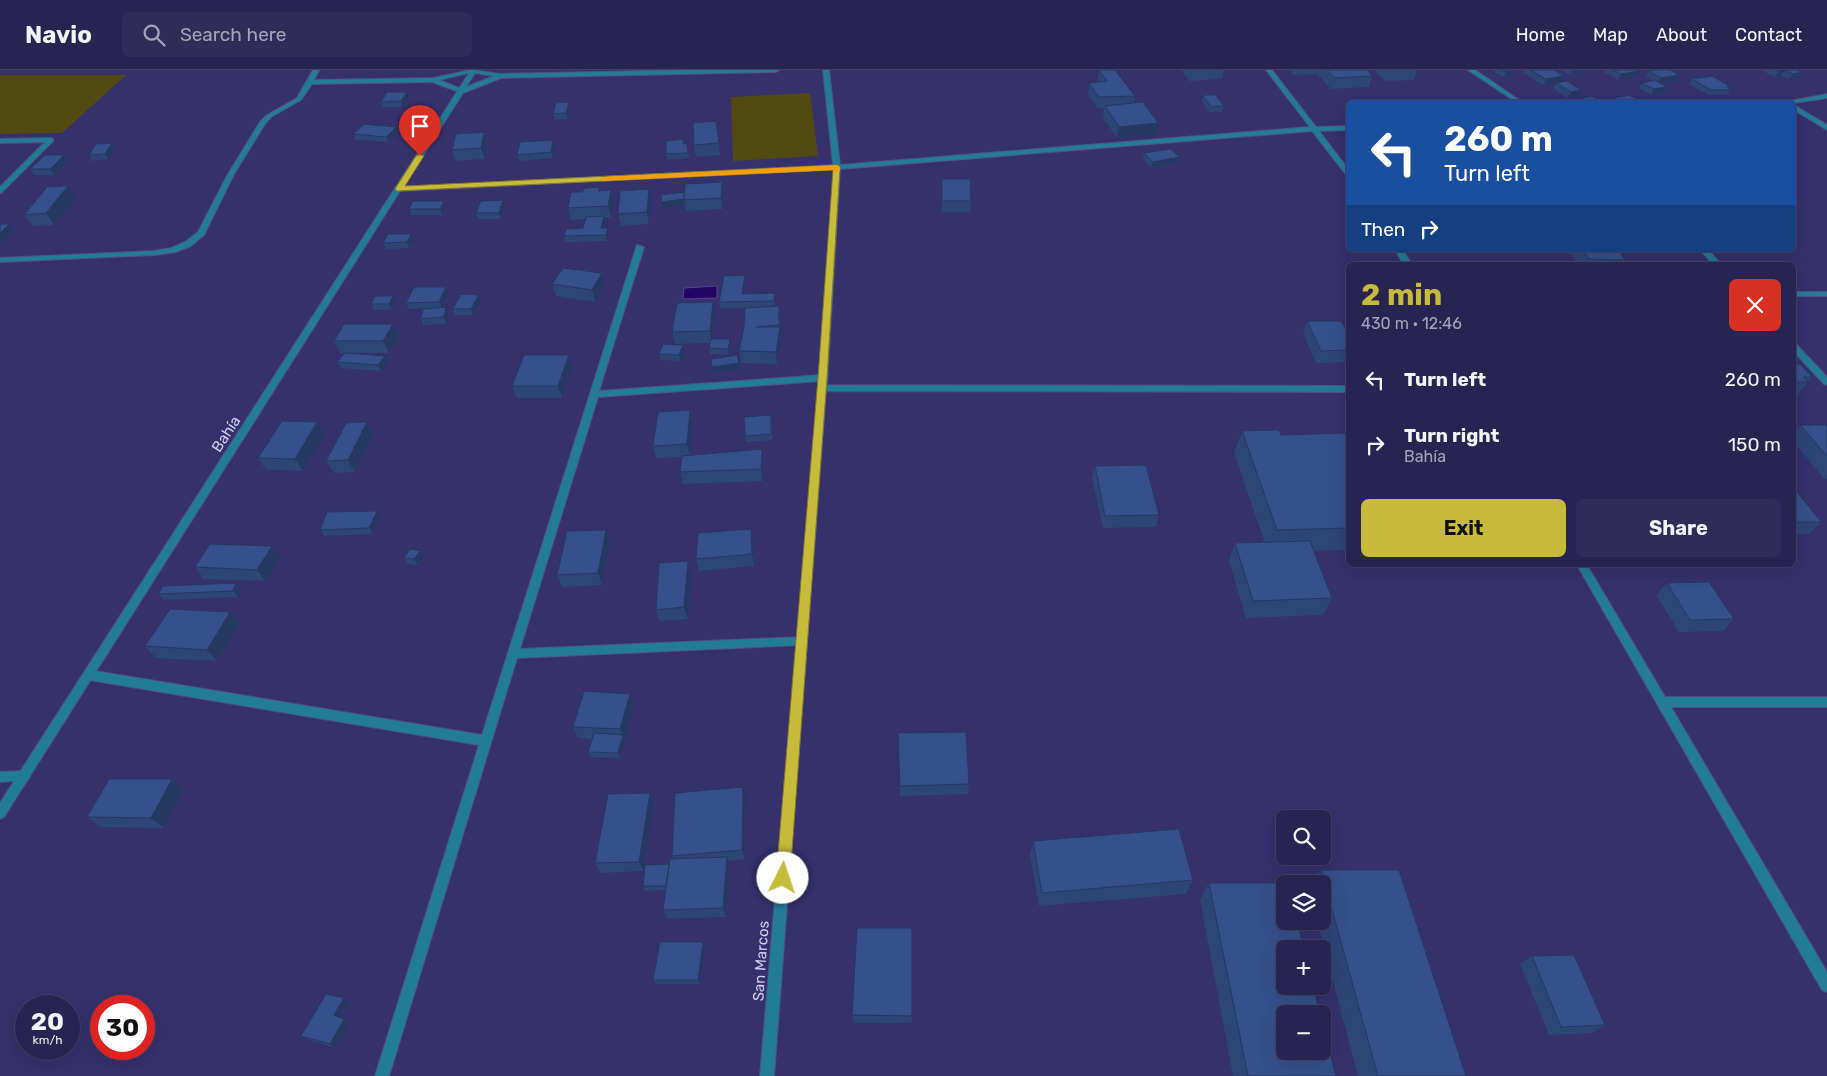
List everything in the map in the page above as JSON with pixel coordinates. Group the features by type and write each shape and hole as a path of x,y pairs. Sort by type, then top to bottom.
{"street":[{"path":"0,260 154,253 173,250 188,244 201,233 231,174 262,123 269,116 299,100 316,70"},
{"path":"310,82 433,80 474,70 501,76 776,70"},
{"name":"Bahía","path":"0,813 474,70"},
{"name":"San Marcos","path":"767,1076 822,383 837,167 826,70"},
{"path":"1269,70 1346,171"},
{"path":"1471,70 1516,100"},
{"path":"433,80 462,91 501,76"},
{"path":"1796,101 1827,96"},
{"path":"1796,108 1827,128"},
{"path":"399,189 837,167 1314,129 1346,128"},
{"path":"0,141 51,140 0,191"},
{"path":"382,1076 640,247"},
{"path":"1706,252 1715,262"},
{"path":"1796,294 1827,294"},
{"path":"1796,349 1827,382"},
{"path":"595,394 822,383 1346,389"},
{"path":"1583,567 1827,985"},
{"path":"514,654 802,641"},
{"path":"88,675 487,741"},
{"path":"1662,702 1827,702"},
{"path":"0,777 24,776"}],"shaded area":[{"path":"0,75 126,75 62,133 0,134"},
{"path":"810,93 818,156 733,161 731,97"},
{"path":"717,286 717,298 683,299 684,288"}],"building":[{"path":"1099,70 1115,70 1135,96 1099,97 1089,83 1107,81"},
{"path":"1327,70 1367,70 1372,76 1334,78"},
{"path":"1530,70 1554,70 1564,76 1546,79"},
{"path":"1613,70 1637,70 1639,71 1621,74"},
{"path":"1670,70 1679,75 1661,78 1649,71"},
{"path":"1785,70 1797,70 1802,72 1793,74"},
{"path":"1712,76 1731,87 1727,87 1731,90 1711,90 1692,79"},
{"path":"1655,80 1667,87 1654,89 1642,83"},
{"path":"1567,81 1581,90 1571,92 1556,83"},
{"path":"387,92 407,92 401,101 381,102"},
{"path":"1203,95 1216,95 1224,106 1211,107"},
{"path":"1629,95 1638,100 1618,100 1614,98"},
{"path":"1591,96 1600,100 1576,100"},
{"path":"569,102 566,113 553,114 556,103"},
{"path":"1143,102 1158,123 1119,127 1105,106"},
{"path":"716,121 719,143 694,145 693,123"},
{"path":"364,124 396,127 386,137 353,134"},
{"path":"484,132 481,148 452,150 456,134"},
{"path":"683,139 683,144 687,143 688,153 666,154 666,141"},
{"path":"553,140 551,152 517,155 520,142"},
{"path":"112,143 105,154 89,155 96,144"},
{"path":"1171,149 1179,157 1153,162 1144,153"},
{"path":"45,155 64,155 50,169 30,169"},
{"path":"942,179 970,179 971,201 942,201"},
{"path":"722,182 721,198 684,200 685,184"},
{"path":"68,186 46,213 24,215 47,187"},
{"path":"599,187 599,191 611,190 608,206 568,208 571,192 582,192 585,188"},
{"path":"649,189 647,212 618,214 620,191"},
{"path":"684,192 684,199 662,202 661,195"},
{"path":"503,200 499,213 476,213 481,201"},
{"path":"413,201 444,201 440,209 409,209"},
{"path":"604,216 601,228 608,228 606,235 564,236 566,229 583,228 586,217"},
{"path":"0,224 10,224 0,233"},
{"path":"388,234 411,234 407,242 383,243"},
{"path":"1584,252 1619,252 1625,260 1589,259"},
{"path":"563,268 602,273 592,290 552,284"},
{"path":"745,275 742,294 775,293 774,301 719,302 724,276"},
{"path":"414,287 446,287 439,302 406,303"},
{"path":"461,294 479,295 471,309 453,309"},
{"path":"375,296 393,296 389,304 371,304"},
{"path":"713,302 710,331 672,332 677,303"},
{"path":"779,306 779,325 756,327 780,327 776,352 739,351 744,327 745,308"},
{"path":"446,307 444,317 421,319 423,309"},
{"path":"1307,321 1341,321 1346,330 1346,350 1321,351"},
{"path":"344,324 393,324 383,341 334,341"},
{"path":"711,339 730,339 728,349 709,348"},
{"path":"663,344 683,345 679,355 659,354"},
{"path":"345,353 385,356 378,365 337,362"},
{"path":"524,355 569,355 558,386 512,386"},
{"path":"737,355 739,363 712,367 711,359"},
{"path":"1796,364 1800,364 1812,377 1803,377 1808,382 1796,382"},
{"path":"690,410 687,444 653,446 658,412"},
{"path":"771,415 771,434 745,436 744,417"},
{"path":"282,421 317,422 295,459 258,458"},
{"path":"367,422 348,460 326,461 346,423"},
{"path":"1800,425 1827,425 1827,456"},
{"path":"1279,430 1281,435 1346,433 1346,528 1277,530 1242,431"},
{"path":"762,449 761,469 680,472 682,456"},
{"path":"1146,465 1159,515 1105,516 1095,466"},
{"path":"1796,491 1821,522 1796,522"},
{"path":"377,511 369,528 320,530 327,512"},
{"path":"751,529 752,554 696,559 698,533"},
{"path":"606,530 598,573 557,575 567,531"},
{"path":"1310,541 1332,598 1253,601 1235,543"},
{"path":"210,544 272,546 257,570 195,567"},
{"path":"410,549 420,551 414,559 404,558"},
{"path":"688,561 684,607 656,610 659,563"},
{"path":"1709,582 1734,619 1690,620 1667,583"},
{"path":"236,583 233,591 158,594 163,586"},
{"path":"170,609 230,612 207,650 145,646"},
{"path":"584,691 630,694 620,729 573,727"},
{"path":"966,732 969,784 900,786 898,733"},
{"path":"594,733 623,735 618,753 588,752"},
{"path":"109,779 172,779 151,818 87,817"},
{"path":"743,787 742,850 672,856 675,793"},
{"path":"650,793 639,862 595,863 608,794"},
{"path":"1179,829 1193,880 1042,893 1033,841"},
{"path":"727,857 723,908 663,910 670,859"},
{"path":"669,864 666,886 643,886 645,865"},
{"path":"1321,870 1399,870 1466,1076 1378,1076 1331,906 1331,875 1322,875"},
{"path":"1209,883 1276,883 1276,930 1299,930 1302,940 1276,940 1276,995 1315,995 1318,1005 1276,1005 1276,1060 1331,1060 1331,1057 1336,1076 1248,1076"},
{"path":"857,928 912,928 912,1016 852,1015"},
{"path":"660,942 703,942 698,980 653,980"},
{"path":"1574,955 1605,1025 1561,1027 1532,956"},
{"path":"326,994 344,998 334,1015 344,1019 330,1044 301,1036"}],"slow traffic":[{"path":"603,179 837,167 836,171"}],"route":[{"path":"420,156 399,189 837,167 783,878"}]}
